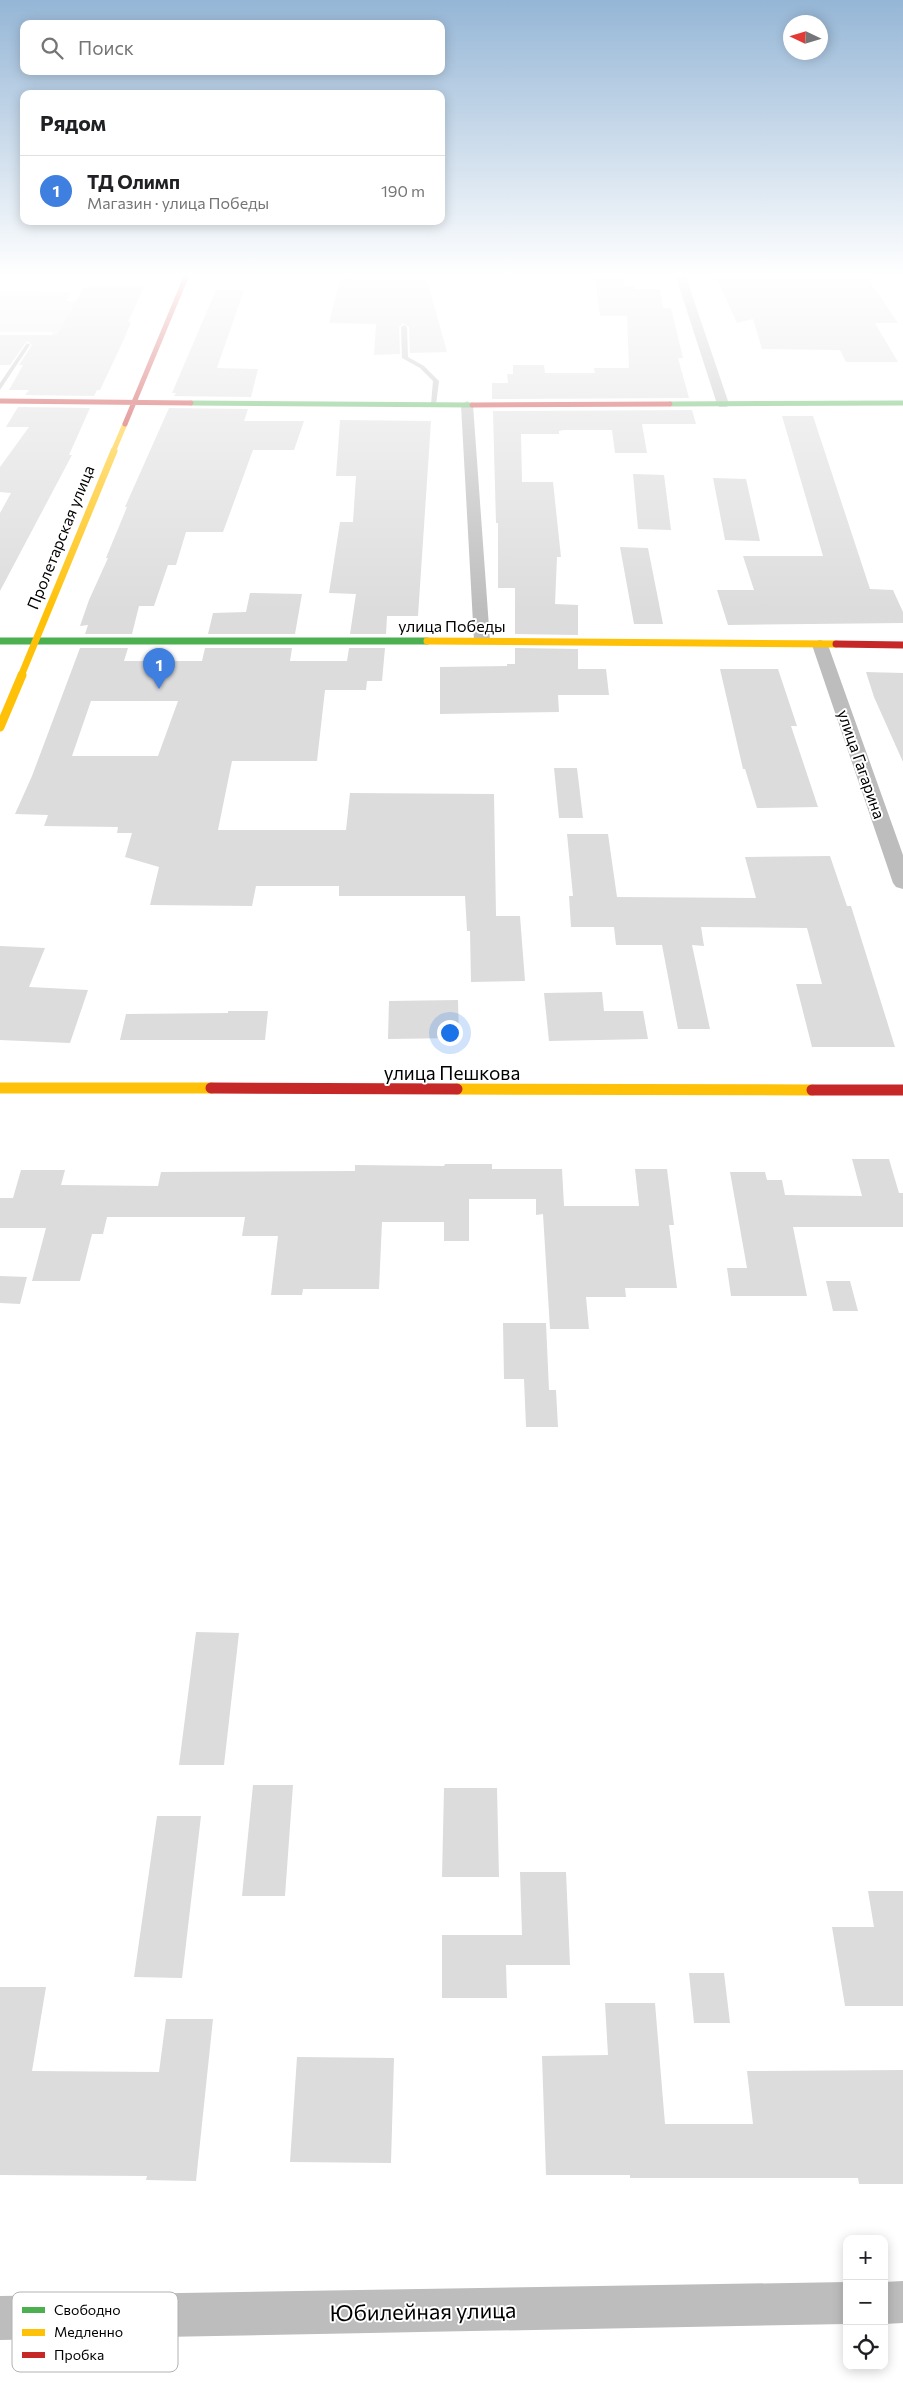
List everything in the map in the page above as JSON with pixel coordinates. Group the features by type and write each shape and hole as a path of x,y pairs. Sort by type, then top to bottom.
{"street":[{"name":"Пролетарская улица","path":"0,727 139,388"},
{"path":"718,388 723,404"},
{"path":"0,401 467,405 903,403"},
{"path":"467,405 482,641"},
{"name":"улица Победы","path":"0,641 482,641 903,645"},
{"name":"улица Гагарина","path":"820,645 903,883"},
{"name":"улица Пешкова","path":"0,1088 903,1090"},
{"path":"888,2303 903,2302"},
{"name":"Юбилейная улица","path":"178,2315 843,2303"}],"lane":[{"path":"434,404 435,388"}],"building":[{"path":"10,388 101,388 97,390 94,396 25,395 29,390 9,390"},
{"path":"174,388 253,388 251,397 174,396 176,393 172,393"},
{"path":"492,388 686,388 689,398 492,399"},
{"path":"18,407 90,408 69,455 72,455 0,591 0,513 11,493 0,492 0,467 29,427 6,427"},
{"path":"169,408 248,409 244,421 304,421 294,450 253,450 223,532 186,532 176,565 168,565 154,606 139,606 132,634 85,634 88,625 80,626 89,600 108,558 106,558 127,507 125,507"},
{"path":"692,410 696,424 642,424 647,453 615,453 612,430 563,430 559,431 559,434 521,434 522,482 553,482 561,557 557,557 555,604 578,605 578,635 515,634 515,588 498,588 498,523 496,523 493,411"},
{"path":"782,416 813,416 870,589 893,590 903,612 903,623 728,625 717,590 754,590 743,556 823,556"},
{"path":"340,420 431,421 418,616 387,616 386,634 350,634 356,594 329,593 340,522 353,522 356,476 336,476"},
{"path":"633,474 664,475 671,530 638,529"},
{"path":"713,478 746,479 760,541 725,540"},
{"path":"620,547 648,548 663,624 634,624"},
{"path":"250,593 302,594 295,634 208,634 213,613 246,612"},
{"path":"80,648 128,648 124,661 202,661 205,648 292,648 290,661 347,661 349,648 385,648 382,681 367,681 366,690 325,690 317,761 232,761 218,830 346,830 350,793 494,794 496,916 520,916 525,981 471,982 470,931 467,931 465,896 339,896 339,886 256,886 252,906 150,905 159,867 125,857 132,833 117,833 118,827 44,826 48,815 15,814 32,776","holes":["91,701 178,701 158,756 72,756"]},
{"path":"515,648 578,649 578,669 606,669 609,695 558,695 559,712 440,714 440,667 507,666 507,664 515,664"},
{"path":"720,669 778,669 797,726 791,726 818,807 757,808 745,769 743,769"},
{"path":"866,672 903,673 903,762 874,697"},
{"path":"554,768 577,768 583,818 559,818"},
{"path":"567,834 608,834 617,897 756,898 745,857 830,856 847,906 851,906 895,1047 812,1047 796,984 822,984 807,928 701,927 704,946 692,945 710,1029 678,1029 662,945 616,945 614,927 571,927 569,896 573,896"},
{"path":"0,946 45,948 29,987 88,990 70,1043 0,1040"},
{"path":"602,992 604,1011 643,1011 648,1039 549,1041 544,993"},
{"path":"458,1000 459,1038 388,1039 389,1001"},
{"path":"228,1011 268,1011 265,1040 120,1040 126,1014 228,1013"},
{"path":"852,1159 889,1159 899,1193 903,1193 903,1227 793,1227 807,1296 731,1296 727,1268 747,1268 730,1172 765,1172 767,1180 782,1180 785,1195 862,1196"},
{"path":"445,1164 492,1164 492,1169 562,1169 564,1206 639,1206 635,1169 667,1169 674,1225 669,1225 677,1288 625,1288 626,1297 586,1297 589,1329 550,1329 543,1214 536,1215 536,1199 469,1199 469,1241 444,1241 444,1222 382,1222 379,1289 303,1289 302,1295 271,1295 278,1236 242,1236 245,1217 107,1217 103,1234 92,1234 80,1281 32,1281 46,1228 0,1228 0,1198 13,1198 21,1170 65,1170 61,1185 158,1186 161,1172 355,1171 355,1165 444,1166"},
{"path":"0,1276 27,1277 20,1304 0,1303"},
{"path":"826,1281 850,1281 858,1311 833,1311"},
{"path":"503,1323 546,1323 549,1390 556,1390 558,1427 526,1427 524,1379 504,1379"},
{"path":"196,1632 239,1633 224,1765 179,1765"},
{"path":"253,1785 293,1785 285,1896 242,1896"},
{"path":"444,1788 497,1788 499,1877 442,1877"},
{"path":"157,1816 201,1816 182,1978 134,1977"},
{"path":"520,1872 566,1872 570,1965 506,1965 507,1998 442,1998 442,1935 522,1935"},
{"path":"868,1891 903,1891 903,2006 845,2006 832,1927 874,1927"},
{"path":"689,1973 724,1973 730,2023 694,2023"},
{"path":"0,1987 46,1987 32,2071 159,2072 166,2019 213,2019 196,2181 146,2180 147,2176 0,2175"},
{"path":"605,2003 655,2003 665,2124 753,2124 747,2071 903,2070 903,2184 859,2184 858,2178 630,2178 630,2175 546,2175 542,2056 608,2055"},
{"path":"297,2057 394,2058 391,2163 290,2162"}],"traffic: fast":[{"path":"191,403 472,405"},
{"path":"670,404 903,403"},
{"path":"0,641 427,641"}],"traffic: slow":[{"path":"0,727 125,424"},
{"path":"427,641 836,644"},
{"path":"0,1088 211,1088"},
{"path":"457,1089 812,1090"}],"traffic: jam":[{"path":"125,424 140,388"},
{"path":"0,401 191,403"},
{"path":"472,405 670,404"},
{"path":"836,644 903,645"},
{"path":"211,1088 457,1089"},
{"path":"812,1090 903,1090"}],"place":[{"name":"ТД Олимп","path":"159,689"}]}
